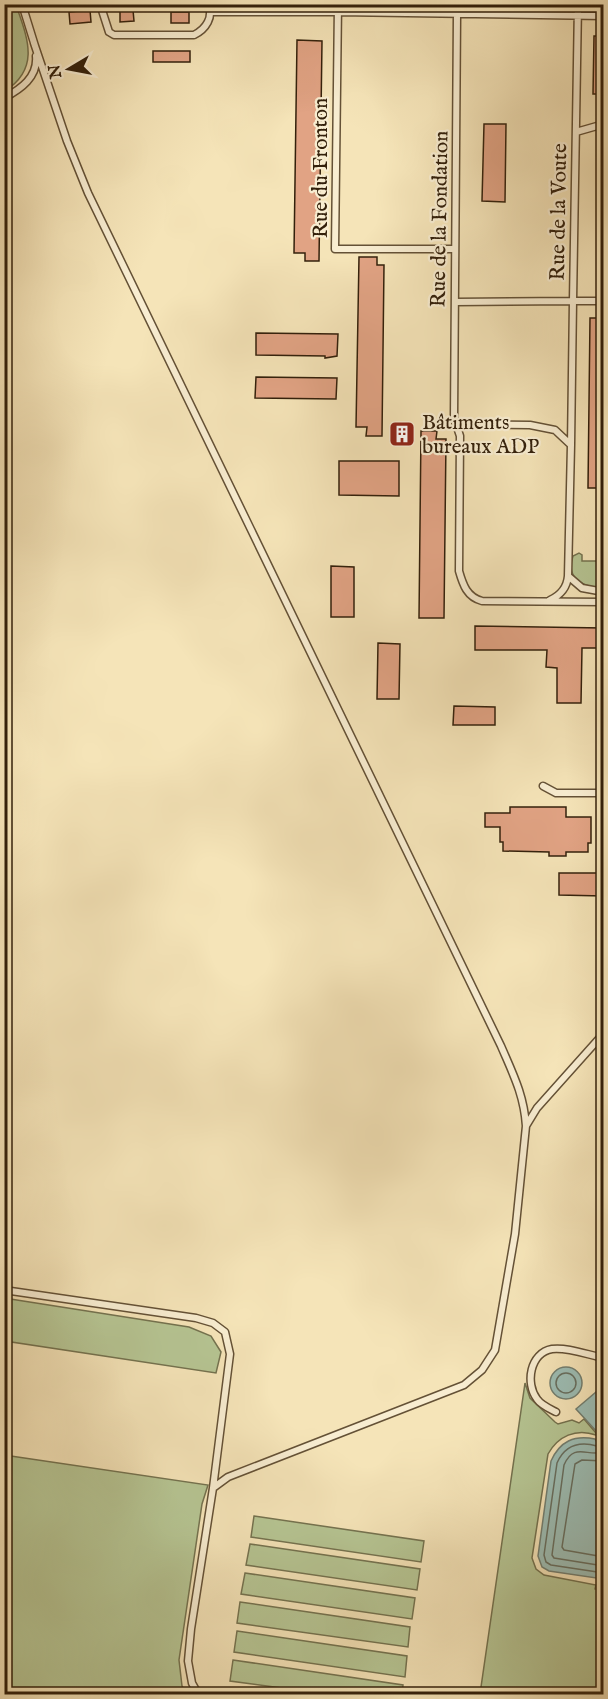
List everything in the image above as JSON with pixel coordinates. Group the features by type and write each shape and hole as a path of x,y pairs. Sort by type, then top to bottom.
{"lane":[{"path":"22,4 66,141 88,193 501,1046 519,1087 526,1126 515,1234 495,1350 482,1370 464,1385 228,1478 213,1488"},
{"path":"99,4 109,32 114,35 194,35 201,31 210,18 211,12 208,4"},
{"path":"478,4 478,14"},
{"name":"Rue de la Voute","path":"455,302 573,301 578,4"},
{"path":"211,12 338,8 457,14 603,16"},
{"name":"Rue du Fronton","path":"338,8 335,249 455,249"},
{"name":"Rue de la Fondation","path":"457,14 454,418 460,436 459,571 464,589 475,599 482,601 603,602"},
{"path":"4,98 21,88 33,74 36,61 34,43"},
{"path":"576,132 603,124"},
{"path":"546,601 561,593 568,576 573,301 603,301"},
{"path":"457,424 530,425 555,430 571,445"},
{"path":"568,576 582,588 603,592"},
{"path":"543,786 556,793 603,793"},
{"path":"526,1126 537,1108 603,1033"},
{"path":"4,1290 196,1318 220,1327 228,1340 230,1366 188,1661 192,1683 198,1695"},
{"path":"556,1412 537,1399 531,1385 532,1367 539,1356 555,1349 603,1358"}],"green space":[{"path":"5,4 16,5 27,40 28,51 23,72 5,91"},
{"path":"579,553 582,555 582,561 603,561 603,588 583,584 574,576 571,564 573,556"},
{"path":"4,1298 189,1327 211,1336 221,1352 216,1373 5,1341"},
{"path":"525,1383 530,1398 555,1422 558,1424 572,1420 579,1423 584,1419 596,1433 596,1435 581,1432 568,1435 557,1442 548,1454 532,1558 536,1569 544,1575 596,1585 595,1589 601,1590 603,1586 603,1694 480,1694"},
{"path":"4,1455 208,1485 202,1504 179,1660 182,1686 187,1694 5,1694"},
{"path":"254,1516 424,1541 421,1562 251,1537"},
{"path":"250,1544 420,1569 417,1590 246,1565"},
{"path":"245,1573 415,1598 412,1619 241,1594"},
{"path":"240,1602 410,1627 408,1647 237,1623"},
{"path":"237,1631 407,1656 405,1677 234,1652"},
{"path":"233,1660 403,1685 402,1694 326,1694 230,1681"}],"water":[{"path":"566,1367 578,1371 582,1383 578,1395 566,1399 554,1395 550,1383 554,1371"},
{"path":"596,1392 604,1401 603,1579 549,1571 542,1567 538,1556 551,1461 555,1454 563,1444 574,1439 595,1439 601,1448 603,1447 598,1441 598,1433 576,1409"}],"building":[{"path":"90,10 91,22 70,24 69,12"},
{"path":"133,10 134,21 120,22 120,11"},
{"path":"171,12 189,12 189,23 171,23"},
{"path":"594,36 603,36 603,94 593,94"},
{"path":"297,40 322,41 319,261 305,261 305,253 294,253"},
{"path":"153,51 190,51 190,62 153,62"},
{"path":"484,124 506,124 505,202 482,201"},
{"path":"359,257 377,257 377,265 384,265 382,436 366,436 367,427 356,427"},
{"path":"590,318 603,318 603,488 588,488"},
{"path":"256,333 338,334 337,356 325,358 325,356 256,355"},
{"path":"256,377 337,378 336,399 255,398"},
{"path":"421,431 437,431 436,439 446,439 444,618 419,618"},
{"path":"339,461 399,461 399,496 339,495"},
{"path":"331,566 354,567 354,617 331,617"},
{"path":"475,626 603,628 603,648 582,648 581,703 557,703 557,668 546,667 547,650 475,650"},
{"path":"378,643 400,644 399,699 377,699"},
{"path":"454,706 495,707 495,725 453,725"},
{"path":"510,807 566,807 566,817 591,817 591,843 588,843 588,852 566,852 566,856 549,856 549,852 503,851 503,842 500,842 500,827 485,827 485,813 510,813"},
{"path":"559,873 603,873 603,896 559,895"}],"place":[{"name":"Bâtiments bureaux ADP","path":"402,434"}]}
